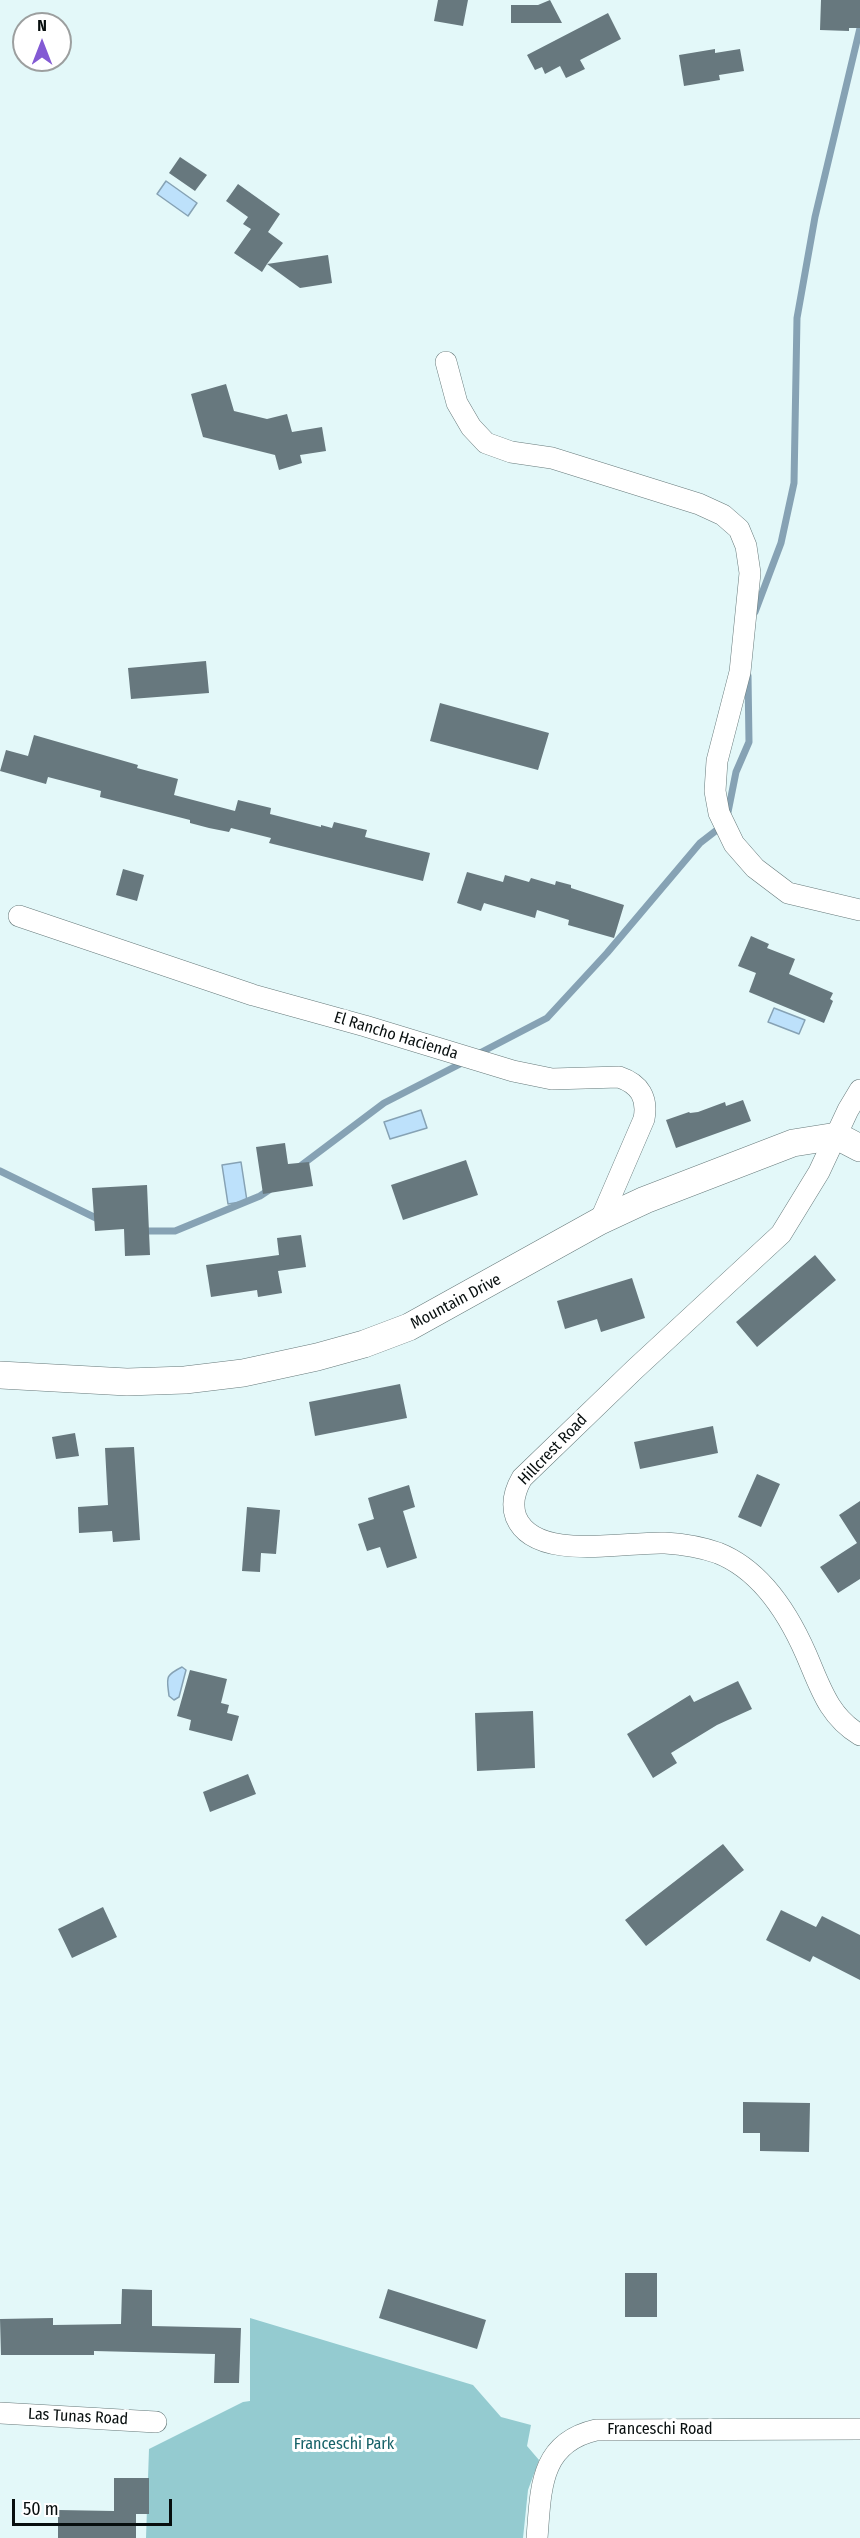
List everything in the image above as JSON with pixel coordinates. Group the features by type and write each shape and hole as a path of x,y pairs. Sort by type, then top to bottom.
{"main road":[{"name":"Mountain Drive","path":"0,1375 127,1382 185,1380 243,1373 317,1357 364,1344 409,1327 600,1221 645,1200 793,1143 848,1142"}],"street":[{"path":"446,362 457,403 471,427 486,443 511,452 552,458 699,504 723,515 739,529 746,546 750,573 740,672 717,761 715,791 719,813 734,844 755,868 788,893 860,910"},
{"name":"El Rancho Hacienda","path":"19,916 253,995 513,1071 552,1079 620,1077 630,1080 639,1087 644,1097 646,1108 644,1119 600,1221"},
{"path":"848,1142 848,1110 860,1090"},
{"name":"Hillcrest Road","path":"848,1142 804,1198 781,1234 522,1478 516,1488 513,1501 520,1525 528,1534 539,1540 578,1546 663,1543 684,1545 716,1552 735,1560 766,1587 806,1652 827,1704 840,1720 860,1735"},
{"name":"Las Tunas Road","path":"0,2413 156,2422"},
{"name":"Franceschi Road","path":"537,2538 547,2466 562,2446 584,2433 596,2430 860,2429"}],"green space":[{"name":"Franceschi Park","path":"250,2318 473,2385 501,2417 531,2425 527,2446 539,2460 528,2490 523,2538 146,2538 149,2449 243,2402 250,2401"}],"shaded area":[{"path":"166,181 197,203 188,216 157,194"},
{"path":"774,1008 805,1020 799,1034 768,1022"},
{"path":"421,1110 427,1128 390,1139 384,1122"},
{"path":"241,1162 247,1201 228,1204 222,1165"},
{"path":"182,1667 186,1670 179,1697 174,1700 169,1696 168,1678"}],"building":[{"path":"438,0 468,0 463,26 434,21"},
{"path":"550,0 562,23 511,23 511,5 538,5"},
{"path":"821,0 860,0 860,28 849,28 849,31 820,30"},
{"path":"608,13 621,39 580,60 585,69 566,78 560,66 545,74 542,67 535,70 527,55"},
{"path":"715,49 715,53 740,49 744,71 719,75 720,80 684,86 679,55"},
{"path":"180,157 207,175 195,191 169,173"},
{"path":"238,184 280,214 268,232 283,243 262,272 234,253 251,229 243,224 248,217 226,201"},
{"path":"328,255 332,283 300,288 267,264"},
{"path":"226,384 234,411 267,419 287,414 292,432 322,427 326,451 300,455 302,463 279,470 275,455 203,437 191,394"},
{"path":"206,661 209,693 131,699 128,668"},
{"path":"440,703 549,733 538,770 430,741"},
{"path":"34,735 178,779 174,795 235,811 238,800 271,808 270,814 321,827 321,825 332,828 334,822 367,830 365,837 430,853 423,881 269,843 271,838 231,828 229,832 190,823 190,820 100,797 101,791 48,777 46,784 0,771 6,750 28,756"},
{"path":"123,869 144,875 137,901 116,895"},
{"path":"467,872 503,882 505,875 529,882 531,878 555,885 556,881 624,905 614,938 568,925 569,920 537,910 535,918 484,903 481,911 457,903"},
{"path":"751,936 769,944 767,948 795,959 789,974 833,993 830,999 833,1001 824,1023 749,992 756,973 738,966"},
{"path":"743,1100 751,1121 676,1148 666,1120 725,1102 726,1106"},
{"path":"285,1143 288,1164 309,1162 313,1186 263,1194 256,1147"},
{"path":"466,1160 478,1195 403,1220 391,1185"},
{"path":"147,1185 150,1255 125,1256 124,1229 95,1231 92,1188"},
{"path":"301,1235 306,1267 278,1271 282,1293 258,1297 257,1290 211,1297 206,1265 279,1255 277,1238"},
{"path":"815,1255 836,1280 757,1347 736,1322"},
{"path":"632,1278 645,1318 601,1332 597,1319 565,1329 557,1301"},
{"path":"400,1384 407,1418 315,1436 309,1402"},
{"path":"713,1426 718,1453 640,1469 634,1442"},
{"path":"75,1433 79,1456 56,1459 52,1437"},
{"path":"134,1447 140,1540 113,1542 112,1531 79,1533 78,1507 108,1505 105,1448"},
{"path":"757,1474 780,1484 761,1527 738,1517"},
{"path":"409,1485 415,1507 403,1511 417,1558 387,1568 380,1547 367,1551 358,1524 374,1519 368,1498"},
{"path":"860,1501 860,1579 838,1593 820,1567 857,1543 839,1515"},
{"path":"247,1507 280,1510 276,1554 261,1553 260,1572 242,1571"},
{"path":"190,1670 227,1679 221,1703 229,1705 227,1713 239,1716 232,1741 189,1730 191,1720 177,1716"},
{"path":"738,1681 752,1709 717,1725 671,1753 677,1763 653,1778 627,1734 690,1695 694,1702"},
{"path":"533,1711 535,1768 477,1771 475,1713"},
{"path":"248,1774 256,1794 210,1812 203,1792"},
{"path":"723,1844 744,1870 646,1946 625,1920"},
{"path":"103,1907 117,1937 72,1958 58,1929"},
{"path":"781,1910 816,1927 822,1916 860,1935 860,1980 813,1956 810,1962 766,1940"},
{"path":"743,2102 810,2103 809,2152 760,2151 760,2133 743,2133"},
{"path":"625,2273 657,2273 657,2317 625,2317"},
{"path":"122,2289 152,2290 152,2326 241,2328 239,2383 214,2383 215,2354 94,2351 94,2355 1,2355 0,2319 53,2318 53,2325 121,2324"},
{"path":"388,2289 486,2320 477,2349 379,2318"},
{"path":"114,2478 149,2478 149,2514 136,2514 136,2538 58,2538 58,2510 114,2511"}],"waterway":[{"path":"755,612 781,543 794,483 797,318 815,217 860,28"},
{"path":"727,817 736,772 749,742 748,676"},
{"path":"476,1055 547,1018 607,953 700,843 722,826"},
{"path":"299,1167 384,1103 464,1062"},
{"path":"0,1171 100,1220"},
{"path":"142,1231 175,1231 260,1196 269,1190"}]}
